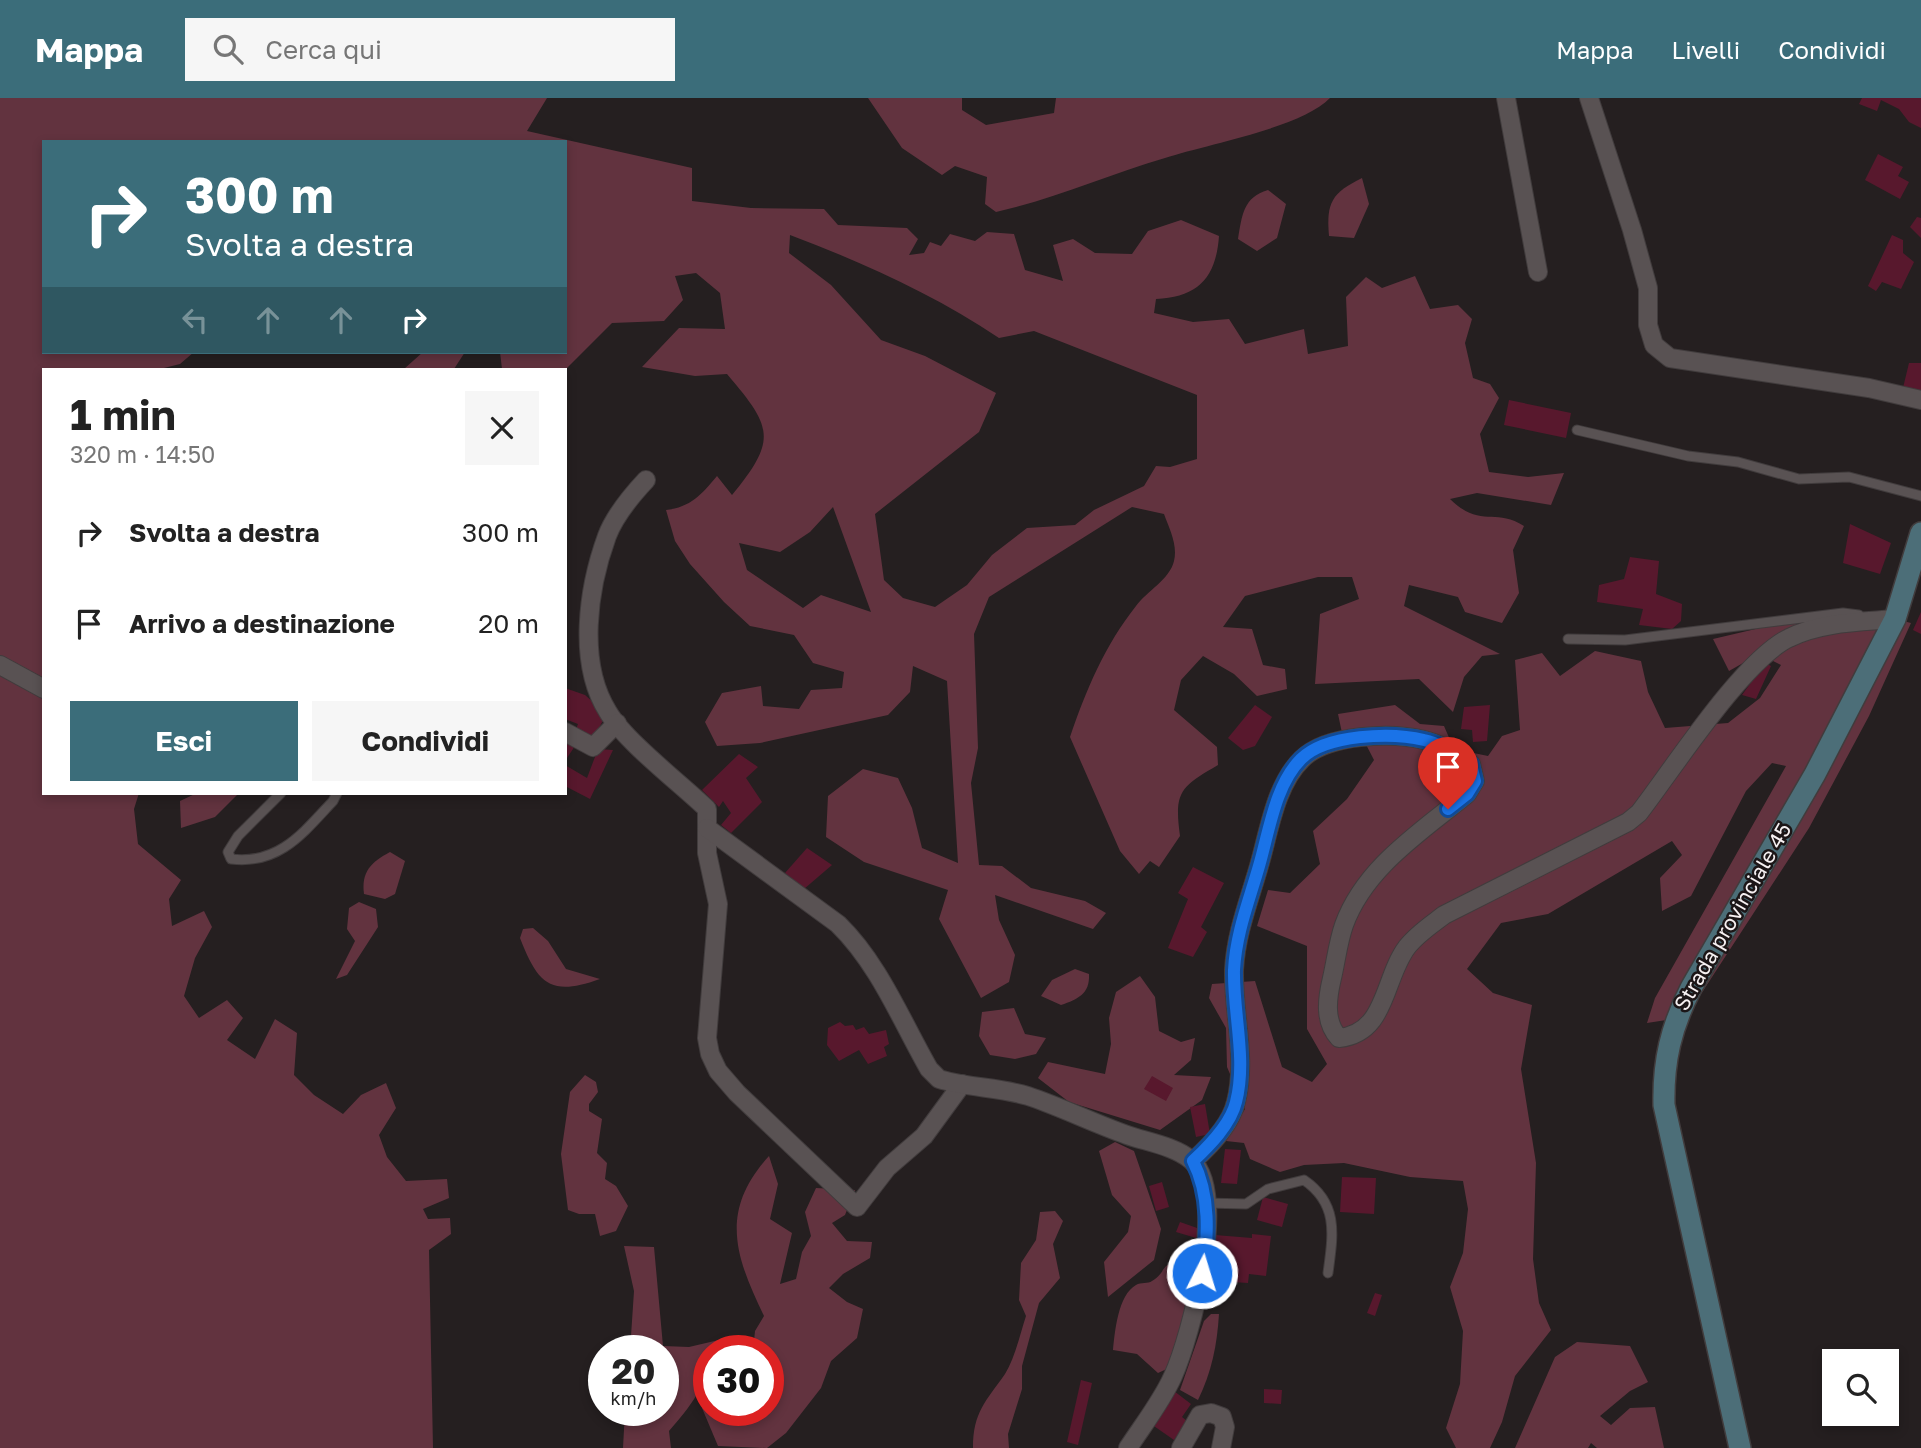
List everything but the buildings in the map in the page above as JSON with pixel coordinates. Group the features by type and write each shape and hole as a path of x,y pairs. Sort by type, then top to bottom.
{"main road":[{"name":"Strada provinciale 45","path":"1740,1448 1664,1105 1667,1050 1674,1022 1691,988 1815,774 1895,619 1916,567 1921,533"}],"street":[{"path":"1506,98 1538,272"},
{"path":"1589,98 1648,288 1648,325 1654,345 1670,358 1869,388 1921,400"},
{"path":"646,480 620,511 607,535 595,582 589,626 591,663 608,713 707,809 707,853 718,904 707,1038 718,1071 737,1093 857,1207 887,1168 924,1136 962,1084"},
{"path":"1193,1161 1211,1145 1236,1106 1242,1076 1234,968 1241,923 1281,790 1301,759 1339,740 1377,737 1423,739 1445,747 1471,764 1475,781 1467,794 1370,877 1352,908 1344,926 1328,1007 1330,1028 1339,1038 1352,1036 1363,1032 1374,1018 1395,967 1420,933 1444,915 1628,822 1639,813 1747,672 1773,648 1789,637 1811,630 1895,619"},
{"path":"0,665 42,688"},
{"path":"567,733 593,747 617,723"},
{"path":"707,828 838,924 853,938 870,961 929,1069 939,1079 1029,1097 1103,1127 1175,1150 1193,1161 1202,1178 1206,1203 1205,1255 1189,1336 1172,1378 1128,1448"},
{"path":"1181,1448 1200,1415 1211,1413 1222,1417 1225,1427 1221,1448"}],"lane":[{"path":"1577,430 1688,456 1738,462 1799,479 1849,477 1921,496"},
{"path":"1568,639 1625,640 1843,613 1895,619"},
{"path":"279,795 238,836 228,852 231,859 252,862 289,846 336,795"},
{"path":"1206,1203 1245,1204 1268,1189 1304,1180 1327,1202 1334,1220 1328,1273"}],"shaded area":[{"path":"0,98 547,98 527,131 692,168 692,201 751,208 824,209 838,225 907,228 918,239 909,255 924,253 930,242 941,246 950,234 975,241 987,232 1014,234 1025,270 1063,281 1053,245 1073,239 1095,253 1132,254 1148,231 1181,220 1219,236 1214,263 1209,274 1194,289 1156,299 1154,313 1193,322 1229,319 1245,344 1304,329 1308,354 1348,346 1346,297 1366,277 1382,288 1415,276 1430,309 1458,305 1472,319 1465,343 1473,378 1490,384 1499,398 1480,434 1489,472 1528,477 1564,473 1551,505 1477,493 1450,499 1470,513 1504,518 1524,526 1513,550 1519,593 1502,623 1465,612 1458,597 1409,585 1404,606 1500,654 1482,656 1464,677 1453,712 1419,679 1315,684 1320,614 1359,599 1352,577 1318,577 1245,596 1223,627 1252,629 1263,665 1285,669 1287,689 1257,696 1234,674 1203,656 1181,680 1174,710 1217,747 1218,765 1195,779 1182,792 1178,809 1180,836 1159,867 1150,861 1139,874 1120,851 1070,737 1090,685 1115,636 1136,606 1172,567 1175,549 1164,514 1132,507 989,597 974,634 978,748 971,783 979,865 1002,866 1031,888 1085,901 1106,913 1093,929 995,895 999,920 1015,955 1009,982 981,998 939,919 948,890 864,862 826,837 828,796 863,769 898,778 912,808 922,848 958,863 947,681 913,666 910,692 888,715 760,743 717,746 705,722 722,693 761,686 763,706 799,709 811,690 842,688 844,672 813,663 794,635 750,626 690,564 675,541 666,510 695,499 717,476 732,495 757,460 762,446 764,433 760,421 753,407 727,374 695,376 642,367 679,328 725,329 720,293 696,273 675,276 683,300 664,321 612,323 567,368 502,368 500,354 567,354 567,140 42,140 42,354 192,354 180,364 164,368 42,368 42,795 138,795 134,809 138,844 181,880 169,899 172,926 204,911 212,927 195,958 184,996 199,1018 227,1000 243,1018 227,1040 255,1059 275,1019 297,1033 294,1075 314,1095 343,1114 361,1095 386,1083 396,1108 379,1135 387,1157 406,1181 447,1179 449,1198 423,1209 428,1219 450,1218 451,1234 429,1250 433,1448 0,1448","holes":["790,235 898,280 999,338 1034,331 1197,395 1197,459 1170,467 1156,466 1144,486 1094,510 1075,525 1027,528 992,555 967,585 935,607 903,598 884,580 875,514 979,432 996,393 925,356 881,340 831,285 789,253","833,507 871,612 821,595 803,608 747,570 739,543 780,552 810,532"]},
{"path":"868,98 962,98 962,110 986,125 1054,113 1056,98 1330,98 1316,109 1276,126 996,212 985,204 987,177 955,166 942,175 902,148"},
{"path":"1362,178 1369,204 1354,238 1329,236 1329,215 1333,200 1344,189"},
{"path":"1268,190 1286,204 1277,238 1257,251 1238,239 1239,231 1245,208 1253,197"},
{"path":"421,354 464,354 455,368 405,368"},
{"path":"1877,614 1911,623 1869,716 1809,828 1686,1017 1647,1023 1655,998 1786,766 1772,763 1746,791 1691,896 1662,911 1660,878 1682,855 1672,841 1548,914 1501,923 1467,969 1493,993 1532,1005 1521,1069 1536,1163 1533,1259 1539,1303 1551,1330 1515,1376 1502,1422 1490,1448 1456,1448 1446,1428 1460,1384 1463,1331 1450,1287 1463,1253 1468,1209 1463,1181 1410,1177 1344,1163 1304,1165 1280,1172 1250,1159 1244,1143 1226,1141 1245,1109 1227,1067 1226,1028 1209,998 1212,984 1255,981 1282,1067 1312,1082 1327,1064 1307,1029 1307,946 1257,926 1268,890 1290,893 1320,864 1313,831 1347,799 1374,760 1359,731 1342,733 1338,714 1395,705 1420,724 1444,726 1454,749 1488,756 1502,736 1520,730 1515,660 1542,653 1560,676 1595,651 1641,661 1648,692 1665,728 1728,723 1760,698 1781,665 1759,654 1729,671 1713,639 1807,617"},
{"path":"193,795 237,795 215,817 181,828 180,801"},
{"path":"390,852 405,861 395,894 385,899 364,894 364,880 369,868"},
{"path":"359,902 376,909 378,927 347,975 336,979 355,941 347,929 349,908"},
{"path":"533,928 548,941 566,969 600,979 569,987 557,986 540,976 520,938 523,929"},
{"path":"1075,969 1089,974 1089,981 1082,995 1061,1005 1041,996 1052,980"},
{"path":"1140,976 1155,997 1159,1031 1181,1042 1195,1038 1191,1060 1174,1075 1211,1077 1202,1100 1160,1130 1069,1102 1038,1078 1048,1062 1105,1074 1111,1044 1109,1018 1116,992"},
{"path":"1014,1008 1025,1034 1046,1038 1036,1054 1015,1059 990,1055 979,1036 982,1012"},
{"path":"585,1075 596,1082 598,1092 589,1104 589,1111 602,1119 597,1153 607,1163 605,1179 616,1186 628,1206 616,1231 600,1236 595,1214 579,1214 568,1210 561,1154 570,1092"},
{"path":"1115,1142 1134,1151 1161,1229 1154,1260 1108,1297 1104,1262 1128,1232 1131,1216 1112,1195 1099,1151"},
{"path":"769,1156 778,1184 770,1219 792,1233 780,1284 796,1279 802,1252 811,1236 805,1212 816,1188 855,1190 845,1215 832,1223 847,1241 872,1242 870,1258 843,1274 829,1288 847,1302 863,1309 857,1338 831,1361 821,1388 786,1433 767,1448 718,1446 710,1426 784,1426 784,1335 755,1335 764,1316 746,1273 737,1234 743,1196 753,1176"},
{"path":"1055,1211 1063,1221 1053,1244 1060,1278 1039,1303 1022,1366 1022,1389 1008,1434 1009,1448 973,1448 978,1416 1009,1368 1026,1316 1019,1300 1021,1263 1036,1240 1040,1212"},
{"path":"624,1246 654,1247 662,1335 631,1335 634,1291"},
{"path":"1182,1260 1193,1275 1171,1367 1158,1373 1137,1354 1113,1350 1116,1324 1121,1305 1130,1290 1138,1284 1152,1281 1166,1266"},
{"path":"1211,1314 1219,1314 1217,1336 1213,1358 1198,1400 1180,1390 1204,1321"},
{"path":"1577,1342 1630,1346 1648,1382 1630,1391 1600,1416 1611,1425 1630,1408 1655,1407 1664,1448 1597,1448 1591,1443 1588,1448 1515,1448 1555,1357"},
{"path":"693,1346 691,1404 679,1419 679,1347"},
{"path":"624,1426 673,1426 669,1431 671,1448 623,1448"}],"route":[{"path":"1202,1273 1206,1203 1202,1178 1193,1161 1211,1145 1236,1106 1242,1076 1234,968 1241,923 1281,790 1301,759 1319,747 1339,740 1377,737 1423,739 1445,747 1471,764 1475,781 1467,794 1448,809"}]}
